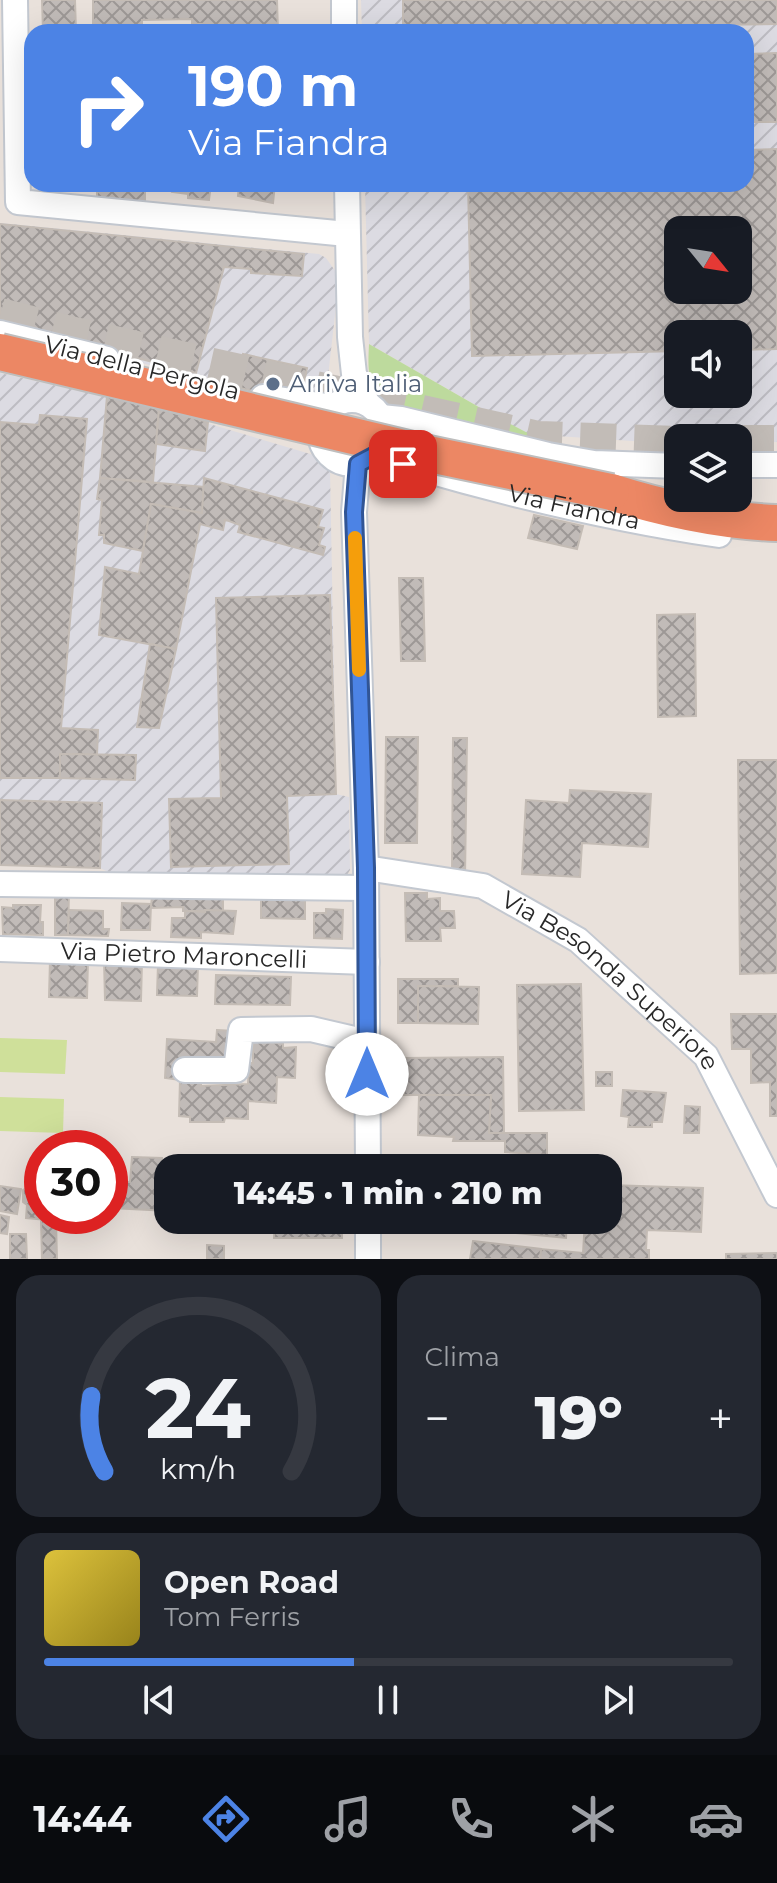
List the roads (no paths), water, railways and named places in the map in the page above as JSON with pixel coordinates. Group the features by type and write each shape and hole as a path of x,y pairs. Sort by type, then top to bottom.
{"highway":[{"path":"0,352 429,454 611,492 655,506 702,515 777,523"},
{"path":"611,492 664,497"},
{"path":"752,499 777,499"}],"street":[{"path":"15,0 18,202 347,234"},
{"path":"344,0 344,24"},
{"path":"347,192 350,337 354,374 374,410 384,437 349,457"},
{"name":"Via della Pergola","path":"0,333 282,402 336,405"},
{"path":"350,337 336,405 321,426 349,457 354,512 366,878 368,1154"},
{"name":"Via della Pergola","path":"0,359 273,424 349,457"},
{"path":"336,405 357,400 374,410"},
{"name":"Via Fiandra","path":"374,410 548,455 594,463 664,466"},
{"name":"Via Fiandra","path":"349,457 532,500 661,526 777,540"},
{"path":"752,465 777,465"},
{"name":"Via Besonda Superiore","path":"0,884 366,878 483,886 578,940 706,1056 777,1195"},
{"name":"Via Pietro Maroncelli","path":"0,949 367,962"},
{"path":"185,1070 236,1070 241,1030 311,1029 367,1042"},
{"path":"368,1234 368,1259"}],"tunnel":[{"path":"0,316 538,439 664,444"},
{"path":"752,443 777,443"}],"place":[{"name":"Arriva Italia","path":"273,384"}]}
